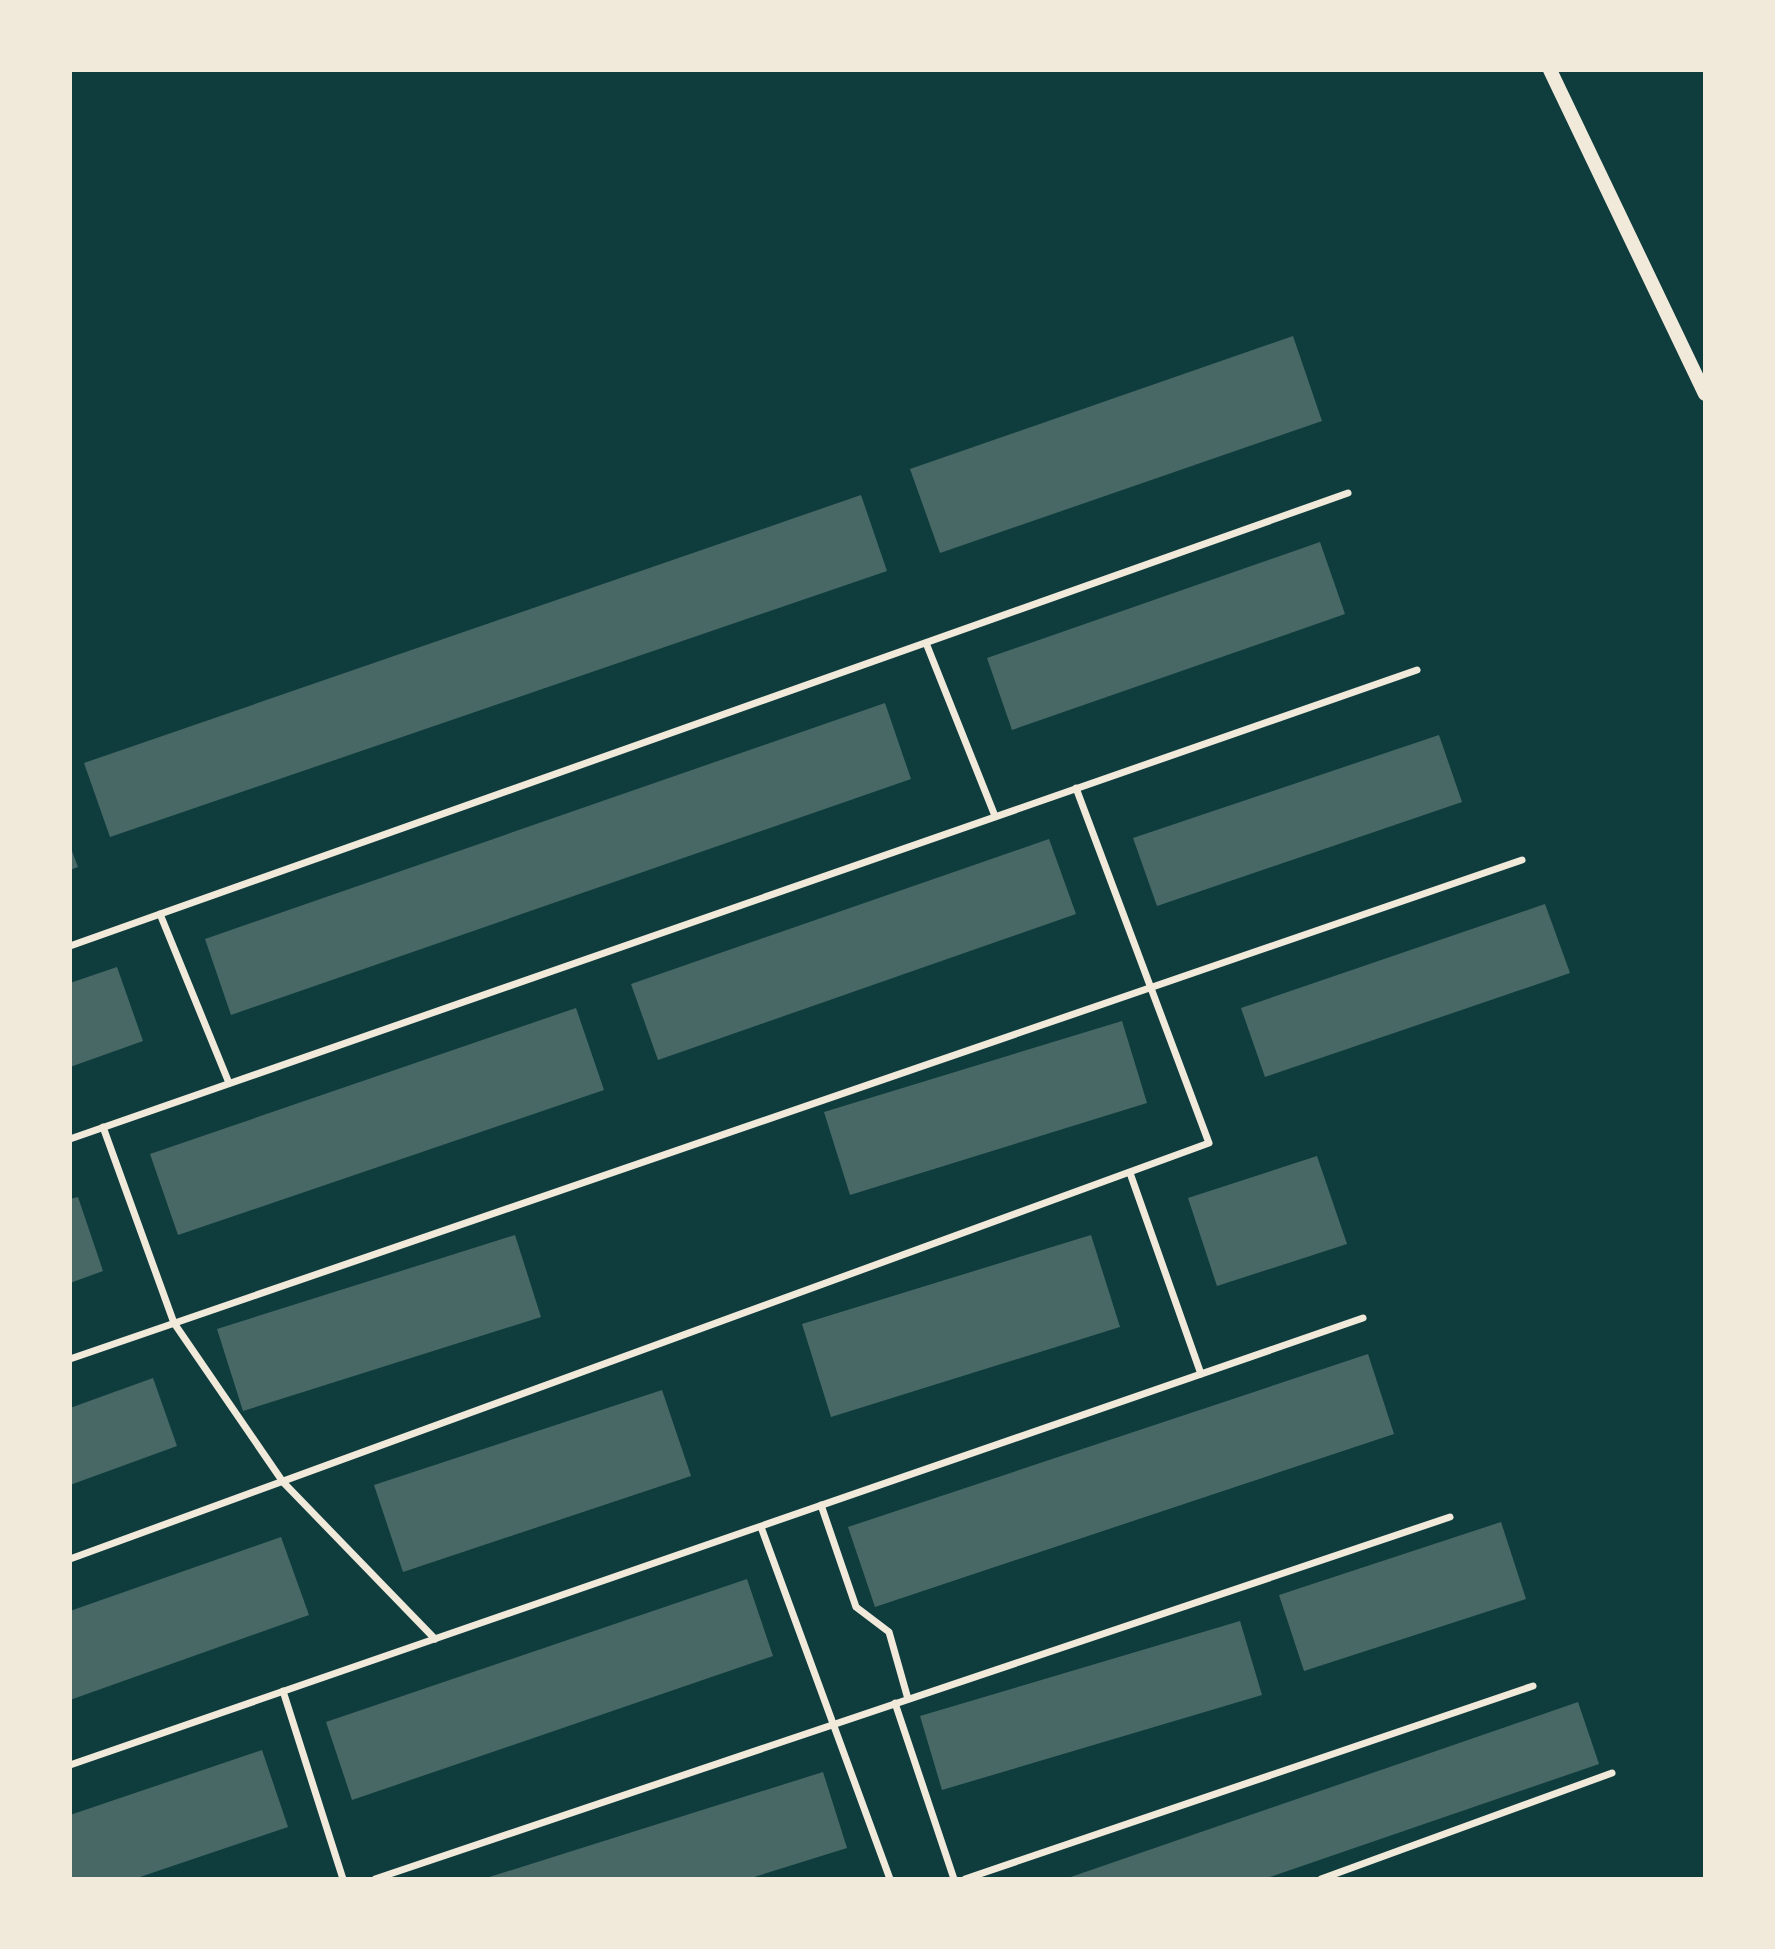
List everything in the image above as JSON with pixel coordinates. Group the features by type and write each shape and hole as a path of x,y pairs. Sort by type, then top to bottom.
{"main road":[{"path":"1550,70 1705,394"}],"street":[{"path":"70,946 1348,493"},
{"path":"926,643 995,816"},
{"path":"70,1139 1417,670"},
{"path":"70,1559 1209,1143 1076,788"},
{"path":"70,1359 1522,860"},
{"path":"160,914 229,1083"},
{"path":"103,1127 174,1323 283,1482 435,1639"},
{"path":"1130,1173 1201,1374"},
{"path":"70,1765 1363,1318"},
{"path":"821,1505 856,1608 889,1632 908,1699"},
{"path":"375,1879 1450,1517"},
{"path":"761,1527 890,1879"},
{"path":"965,1879 1533,1686"},
{"path":"283,1691 343,1879"},
{"path":"895,1703 954,1879"},
{"path":"1321,1879 1612,1773"}],"building":[{"path":"1293,336 1322,421 940,553 910,469"},
{"path":"861,495 887,571 110,837 84,763"},
{"path":"1320,542 1345,614 1012,730 987,658"},
{"path":"885,703 911,779 231,1015 205,939"},
{"path":"1439,735 1462,802 1157,906 1133,838"},
{"path":"1049,839 1076,914 658,1060 631,984"},
{"path":"70,846 78,867 70,870"},
{"path":"1545,904 1570,973 1265,1077 1241,1008"},
{"path":"117,967 143,1041 70,1067 70,983"},
{"path":"576,1008 604,1090 178,1235 150,1154"},
{"path":"1122,1021 1147,1103 850,1195 824,1112"},
{"path":"1317,1156 1347,1244 1217,1286 1188,1198"},
{"path":"78,1197 103,1271 70,1283 70,1199"},
{"path":"515,1235 541,1317 243,1411 217,1329"},
{"path":"1091,1235 1120,1327 831,1417 802,1324"},
{"path":"1368,1354 1394,1434 875,1607 848,1527"},
{"path":"153,1378 177,1446 70,1485 70,1408"},
{"path":"662,1390 691,1476 403,1572 374,1485"},
{"path":"1501,1522 1526,1599 1304,1671 1279,1595"},
{"path":"281,1537 309,1615 70,1700 70,1611"},
{"path":"747,1579 773,1656 352,1800 326,1722"},
{"path":"1240,1621 1262,1695 942,1790 920,1716"},
{"path":"1578,1702 1599,1764 1264,1879 1065,1879"},
{"path":"262,1750 288,1827 134,1879 70,1879 70,1815"},
{"path":"823,1772 847,1848 748,1879 483,1879"}]}
